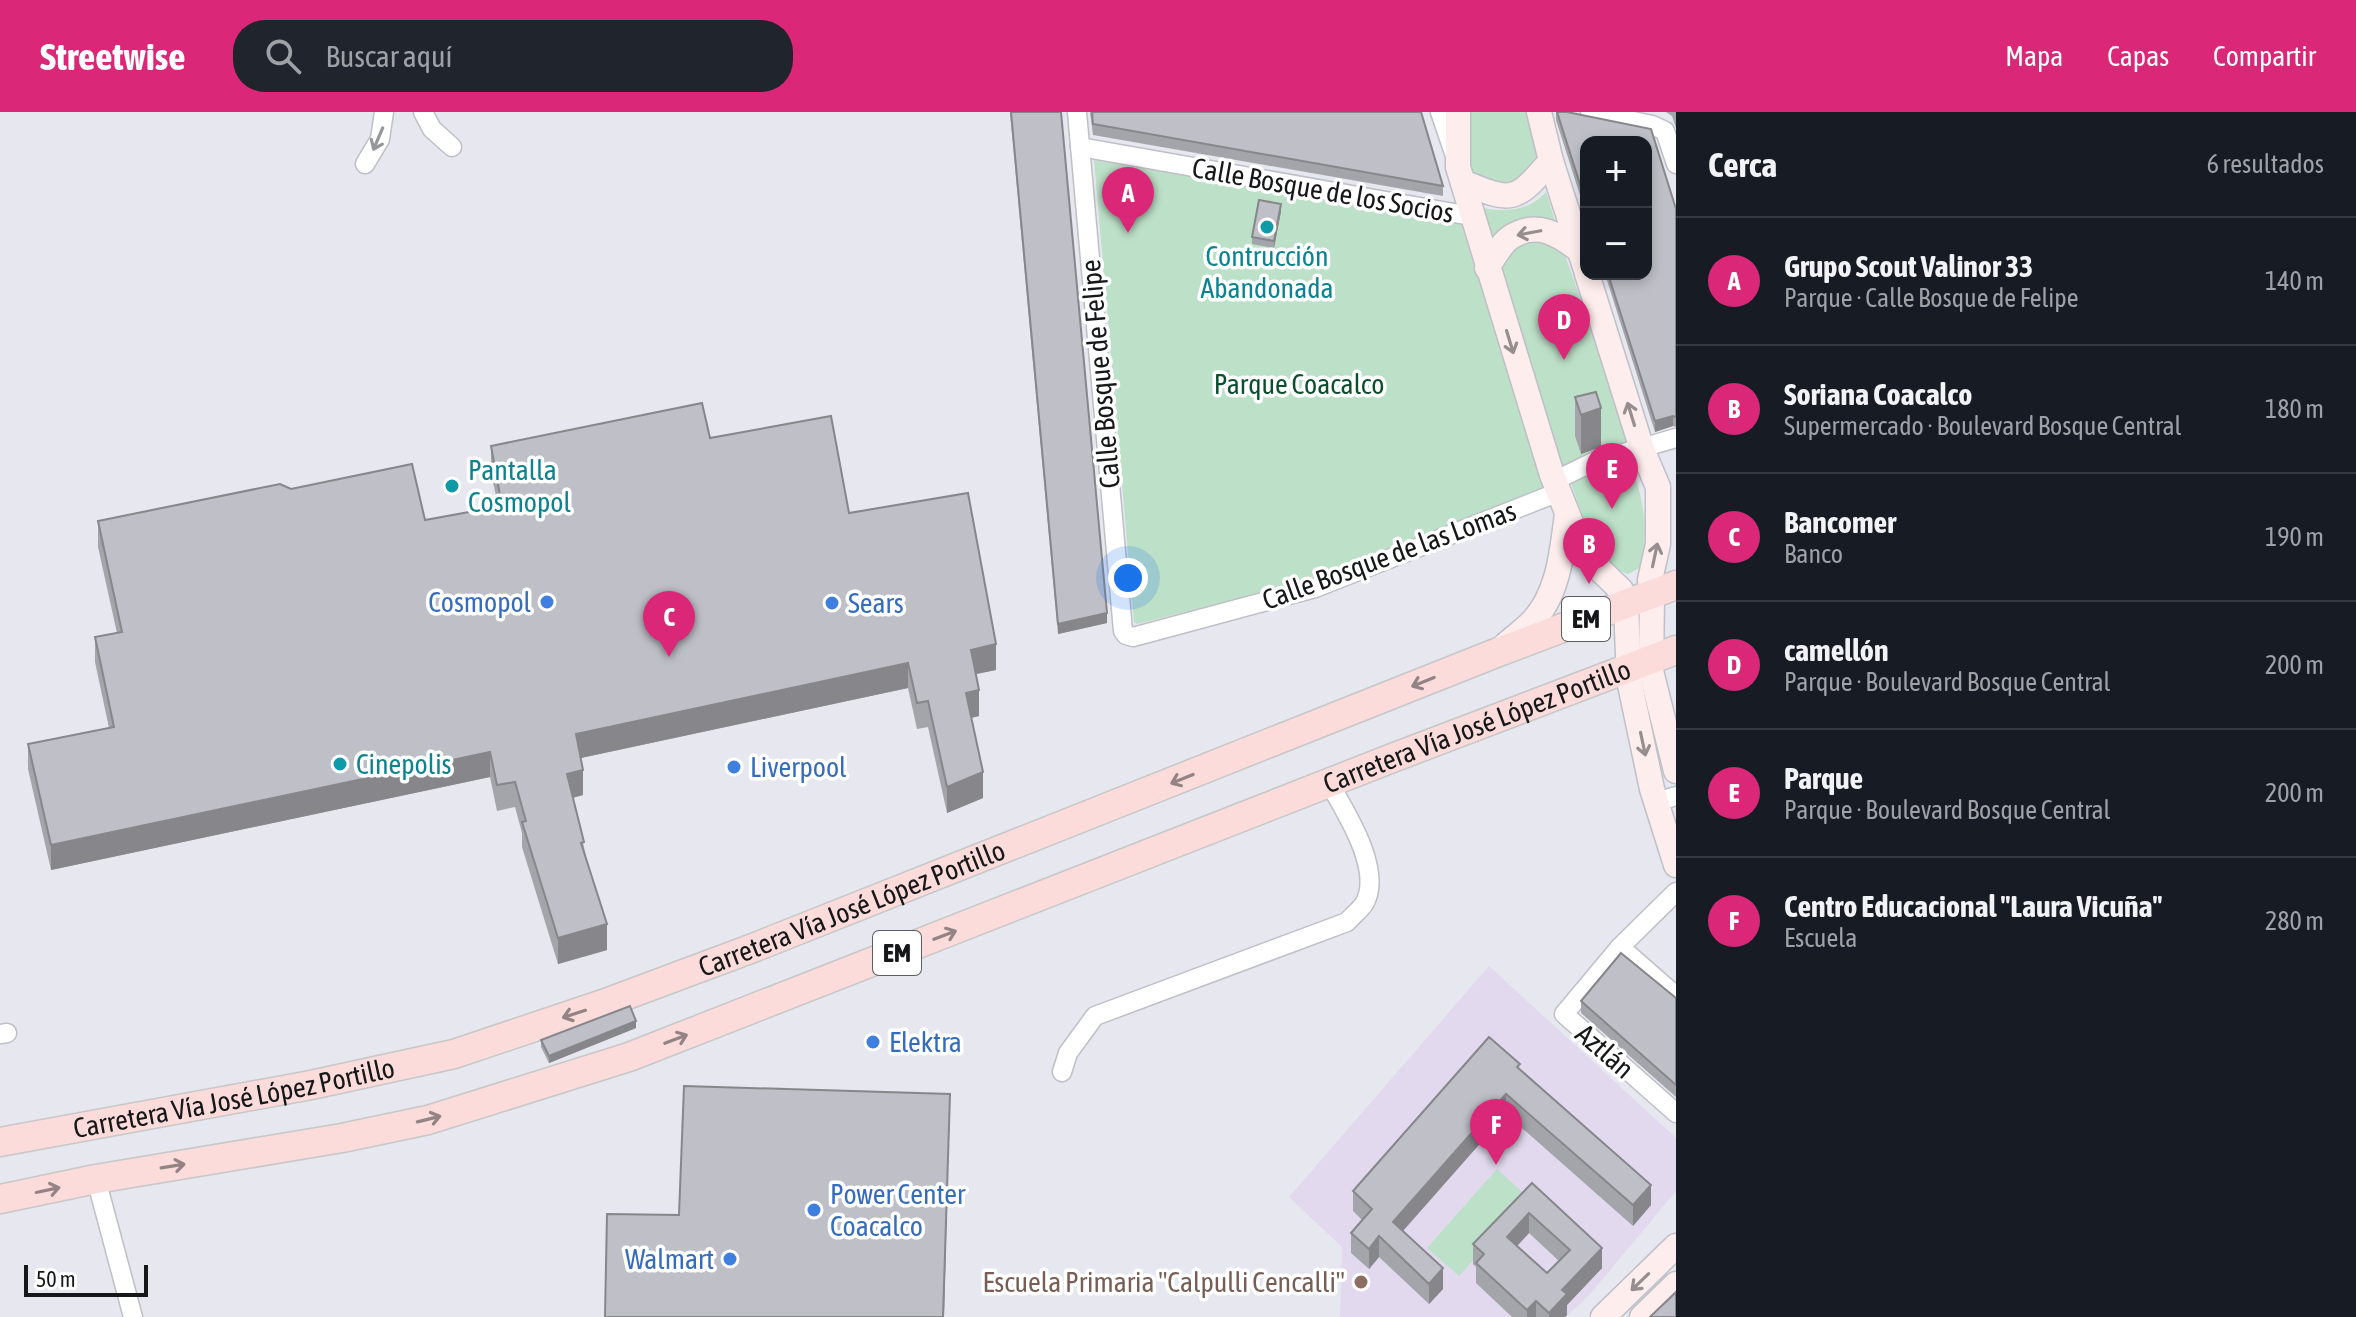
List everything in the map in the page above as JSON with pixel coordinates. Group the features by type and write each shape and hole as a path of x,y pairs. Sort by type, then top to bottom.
{"main road":[{"name":"Carretera Vía José López Portillo","path":"0,1142 311,1085 454,1054 603,1004 753,948 1496,653 1623,597 1664,589"},
{"name":"Carretera Vía José López Portillo","path":"0,1199 96,1179 342,1138 428,1120 534,1088 644,1051 1652,659"}],"street":[{"path":"365,164 380,139 384,112"},
{"path":"423,112 432,129 452,147"},
{"name":"Calle Bosque de Felipe","path":"1077,112 1123,631 1126,635"},
{"path":"1440,112 1560,496 1576,535 1597,567 1623,597 1652,659 1676,865"},
{"path":"1458,112 1460,174"},
{"path":"1539,112 1551,161 1580,250"},
{"path":"1590,112 1652,125 1665,131 1676,164"},
{"name":"Calle Bosque de los Socios","path":"1080,147 1471,216"},
{"path":"1460,174 1497,196 1513,196 1526,190 1551,161"},
{"path":"1487,268 1509,238 1541,230 1559,234 1580,259"},
{"path":"1590,280 1642,449 1658,487 1676,506"},
{"name":"Calle Bosque de las Lomas","path":"1126,635 1133,637 1315,588 1560,496 1593,462 1676,438"},
{"path":"1658,487 1658,544 1650,580 1664,589 1651,671 1676,771"},
{"path":"1496,653 1533,621 1557,576 1560,496"},
{"path":"1062,1072 1068,1053 1095,1016 1347,922 1365,902 1370,878 1357,832 1329,783"},
{"name":"Aztlán","path":"1676,892 1620,947 1564,1014 1676,1113"},
{"path":"1620,947 1676,996"},
{"path":"96,1179 133,1317"},
{"path":"1603,1317 1676,1246"},
{"path":"1642,1317 1676,1284"}],"shaded area":[{"path":"1489,966 1676,1138 1676,1191 1590,1294 1566,1317 1340,1317 1342,1247 1289,1197"}],"green space":[{"path":"1465,112 1529,112 1538,156 1527,182 1493,189 1466,168"},
{"name":"Parque Coacalco","path":"1094,160 1461,223 1542,489 1289,586 1137,624 1134,622"},
{"path":"1546,192 1555,221 1537,218 1521,220 1490,238 1481,208 1516,209 1531,204"},
{"path":"1529,239 1550,244 1566,258 1632,445 1561,466 1500,274 1509,252"},
{"path":"1629,457 1645,526 1639,568 1628,574 1617,569 1599,548 1584,519 1570,480"},
{"path":"1497,1169 1529,1198 1459,1276 1427,1248"}],"building":[{"path":"1011,112 1061,112 1107,613 1058,624"},
{"path":"1092,112 1421,112 1443,186 1093,124"},
{"path":"1557,112 1651,129 1676,209 1676,417 1655,421 1610,280 1652,280 1652,136 1580,136 1580,184"},
{"name":"Contrucción Abandonada","path":"1259,200 1281,204 1274,241 1252,237"},
{"path":"1596,392 1601,408 1581,415 1575,397"},
{"name":"Cosmopol","path":"702,403 710,438 831,416 849,513 968,493 996,644 971,650 979,690 966,693 983,772 947,787 928,701 917,703 908,663 576,734 583,770 567,774 584,842 581,843 607,924 558,938 522,822 526,821 515,782 497,785 490,752 51,845 28,744 114,727 95,637 122,632 98,521 280,484 291,489 412,464 425,520 502,506 491,446"},
{"path":"1621,953 1676,998 1676,1085 1581,1001"},
{"path":"630,1006 636,1021 549,1056 541,1040"},
{"path":"1489,1037 1520,1064 1517,1067 1651,1185 1633,1205 1506,1094 1393,1222 1443,1268 1429,1284 1379,1236 1369,1249 1351,1233 1372,1209 1353,1191"},
{"name":"Power Center Coacalco","path":"684,1086 950,1094 943,1317 605,1317 607,1214 679,1215"},
{"path":"1532,1183 1602,1248 1562,1290 1567,1294 1549,1313 1536,1301 1527,1310 1476,1263 1484,1254 1473,1244","holes":["1529,1213 1570,1250 1547,1273 1507,1237"]},
{"path":"1676,1292 1676,1317 1650,1317"}],"place":[{"name":"Contrucción Abandonada","path":"1267,227"},
{"name":"Grupo Scout Valinor 33","path":"1128,233"},
{"name":"camellón","path":"1564,360"},
{"name":"Pantalla Cosmopol","path":"452,486"},
{"name":"Parque","path":"1612,509"},
{"name":"Soriana Coacalco","path":"1589,584"},
{"name":"Cosmopol","path":"547,602"},
{"name":"Sears","path":"832,603"},
{"name":"Bancomer","path":"669,657"},
{"name":"Cinepolis","path":"340,764"},
{"name":"Liverpool","path":"734,767"},
{"name":"Elektra","path":"873,1042"},
{"name":"Centro Educacional \"Laura Vicuña\"","path":"1496,1165"},
{"name":"Power Center Coacalco","path":"814,1210"},
{"name":"Walmart","path":"730,1259"},
{"name":"Escuela Primaria \"Calpulli Cencalli\"","path":"1361,1282"}]}
